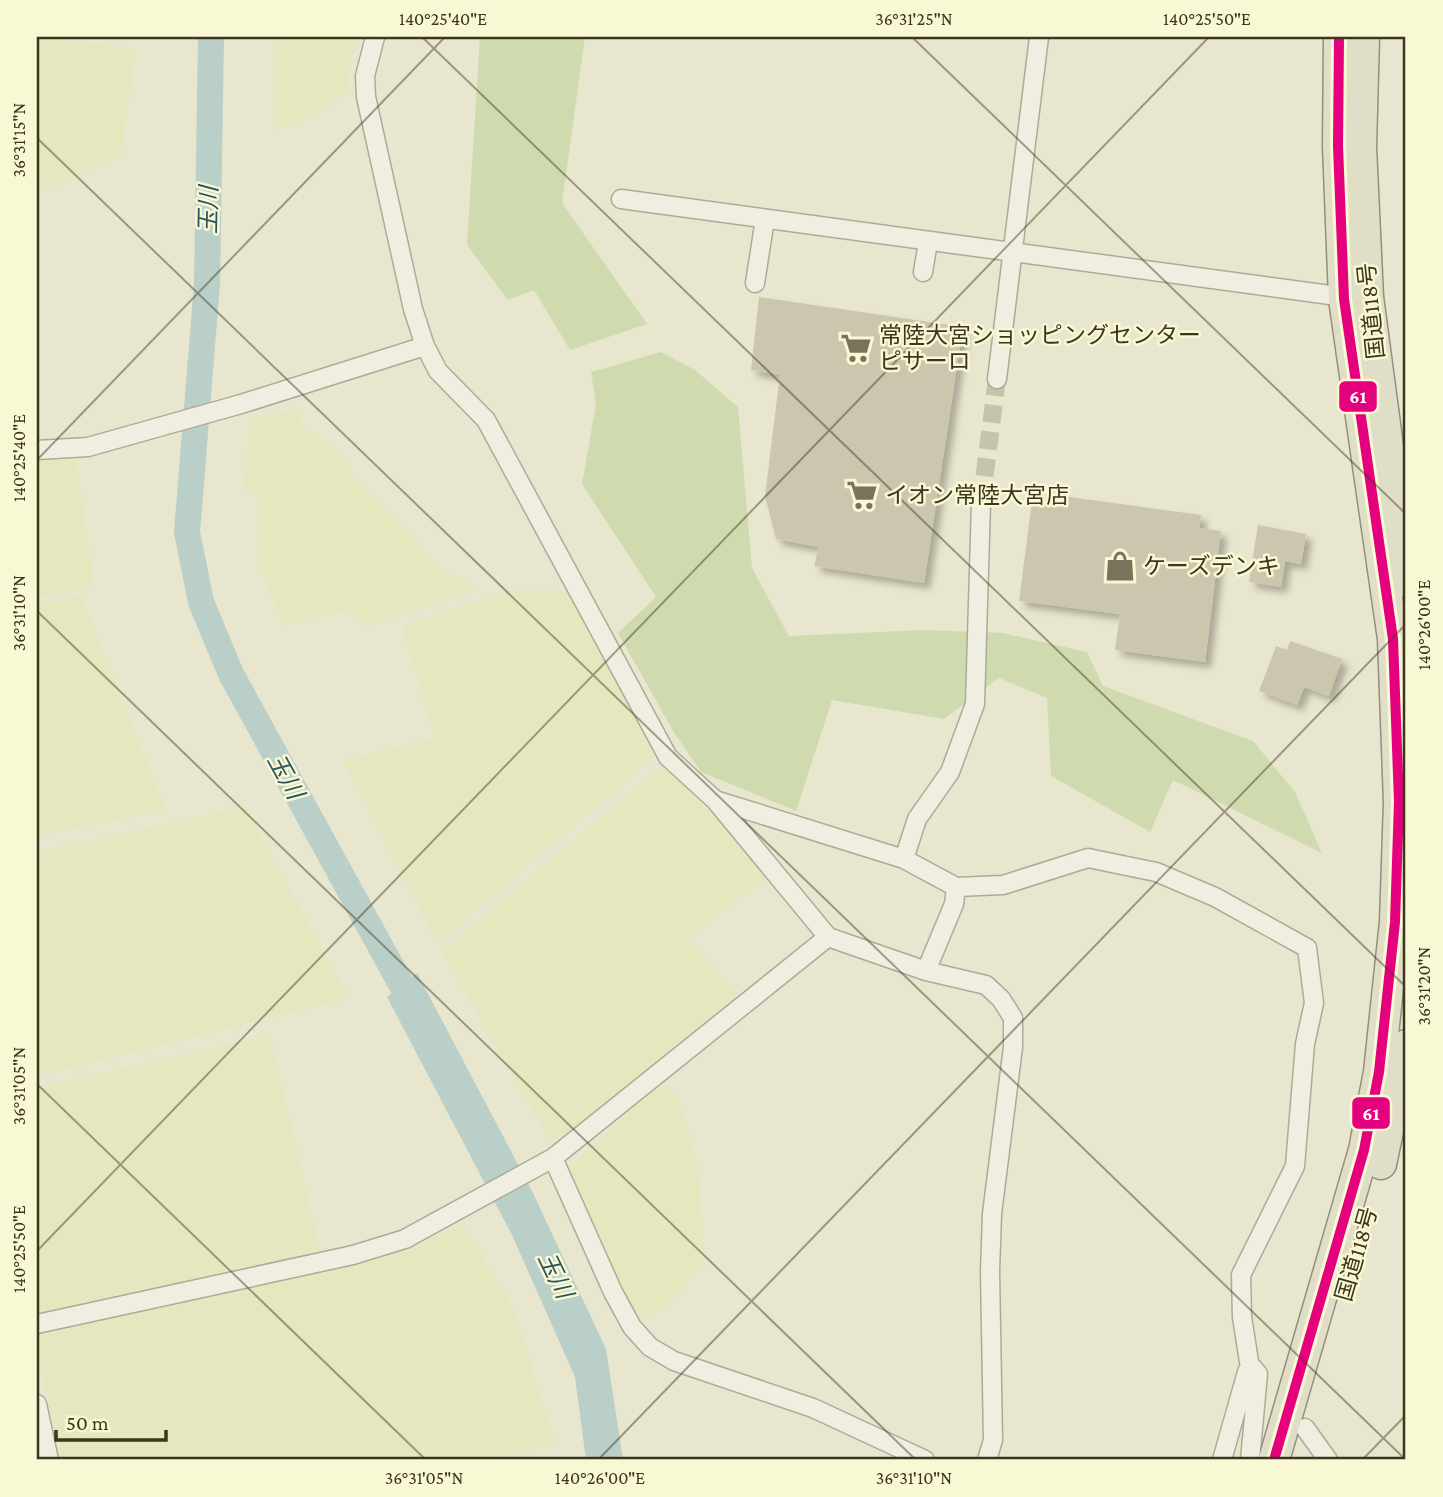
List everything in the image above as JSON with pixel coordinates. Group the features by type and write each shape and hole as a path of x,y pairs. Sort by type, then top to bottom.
{"highway":[{"name":"国道118号","path":"1274,1460 1364,1150 1379,1072 1401,923 1393,639 1338,146 1339,37"},
{"name":"国道118号","path":"1364,37 1356,298 1406,582"},
{"name":"国道118号","path":"1294,1460 1380,1168 1406,1045"}],"street":[{"path":"375,37 365,76 366,97 413,309 425,346 438,371 486,420 668,757 715,800 828,937 926,971 986,985 1001,999 1013,1018 1013,1046 992,1214 990,1272 993,1440 987,1460"},
{"path":"997,379 1039,37"},
{"path":"621,199 1356,298"},
{"path":"755,283 765,219"},
{"path":"923,272 928,242"},
{"path":"37,450 88,447 241,404 425,346"},
{"path":"904,859 917,819 950,772 975,704 981,503"},
{"path":"715,800 904,859 956,887 1003,885 1088,858 1156,872 1215,897 1307,948 1314,1003 1305,1044 1294,1166 1241,1275 1242,1317 1250,1368 1222,1460"},
{"path":"926,971 954,904 956,887"},
{"path":"37,1324 353,1255 405,1240 553,1158 828,937"},
{"path":"553,1158 613,1292 632,1327 650,1347 674,1361 813,1408 925,1460"},
{"path":"1250,1368 1258,1374 1251,1460"},
{"path":"37,1404 49,1460"},
{"path":"1305,1428 1328,1460"}],"green space":[{"path":"37,37 136,49 121,155 54,187 43,189 37,186"},
{"path":"274,37 361,37 350,62 349,90 312,118 274,131"},
{"path":"480,37 585,37 562,203 647,324 570,350 534,290 508,300 467,245"},
{"path":"661,352 695,370 738,407 752,568 789,636 924,630 1003,633 1087,652 1103,686 1253,741 1295,792 1322,853 1173,780 1150,832 1051,776 1047,698 999,678 944,719 832,700 796,811 701,772 675,734 618,633 656,597 582,484 596,404 591,372"},
{"path":"294,410 303,425 337,452 370,494 405,526 437,567 478,589 367,626 349,610 284,625 258,564 257,495 244,489 250,420"},
{"path":"76,458 94,585 37,598 37,460"},
{"path":"512,591 573,591 659,753 438,943 343,761 435,738 402,626"},
{"path":"81,595 165,809 37,837 37,605"},
{"path":"663,765 728,831 767,878 688,937 738,995 584,1123 550,1141 442,951"},
{"path":"245,807 349,998 37,1076 37,852"},
{"path":"270,1035 320,1250 37,1315 37,1088"},
{"path":"658,1086 677,1096 697,1162 705,1257 675,1300 639,1325 567,1169"},
{"path":"464,1225 515,1312 555,1444 483,1460 62,1460 37,1352 37,1330 400,1252"}],"water":[{"path":"417,973 532,1191 606,1349 623,1460 586,1460 575,1377 512,1235 387,997"}],"building":[{"path":"759,297 963,327 924,583 814,566 819,547 776,539 765,496 780,375 751,370"},
{"name":"ケーズデンキ","path":"1055,495 1201,515 1199,528 1221,531 1205,662 1115,650 1120,614 1019,601 1032,501 1054,503"},
{"path":"1258,525 1306,534 1301,564 1285,561 1281,587 1249,582"},
{"path":"1290,641 1342,659 1329,696 1304,687 1297,705 1259,691 1276,646 1287,650"}],"waterway":[{"name":"玉川","path":"211,37 207,284 187,532 201,602 231,674 418,1015"}],"tunnel":[{"path":"981,503 997,379"}],"transit line":[{"name":"61","path":"1274,1460 1364,1150 1379,1072 1395,922 1399,802 1393,639 1344,299 1338,146 1339,37"}],"place":[{"name":"常陸大宮ショッピングセンター ピサーロ","path":"856,348"},
{"name":"イオン常陸大宮店","path":"862,495"},
{"name":"ケーズデンキ","path":"1120,566"}]}
